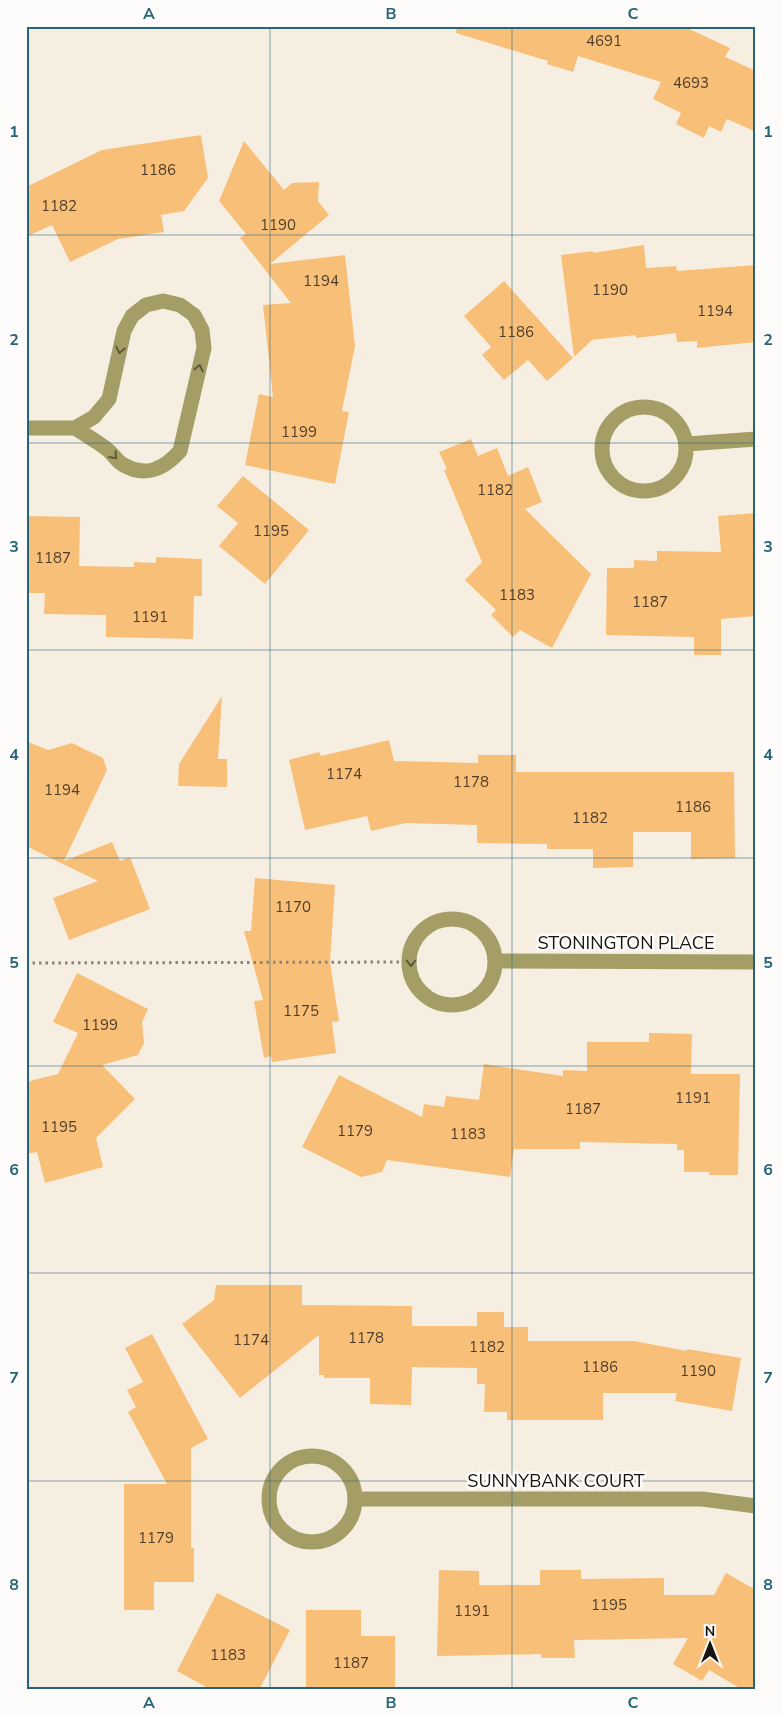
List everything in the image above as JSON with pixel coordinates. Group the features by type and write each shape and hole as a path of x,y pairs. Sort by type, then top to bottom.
{"street":[{"path":"26,428 75,428 94,417 109,399 124,331 132,316 146,305 163,301 180,305 194,315 202,330 204,348 180,451 168,464 153,471 135,470 120,463 109,450 75,428"},
{"path":"647,407 662,410 674,418 683,431 687,444 686,458 677,476 662,488 649,492 636,491 623,486 605,466 602,454 603,439 609,425 619,414 632,408 647,407"},
{"path":"687,444 756,439"},
{"path":"444,920 459,920 473,925 485,934 492,946 495,961 488,987 466,1003 453,1005 439,1003 428,997 418,988 411,976 410,962 412,947 419,935 430,926 444,920"},
{"name":"STONINGTON PLACE","path":"495,961 756,962"},
{"path":"313,1455 327,1457 339,1464 348,1474 354,1486 356,1500 353,1514 345,1527 333,1537 319,1542 304,1542 290,1536 278,1526 271,1513 269,1498 271,1484 278,1472 288,1463 300,1457 313,1455"},
{"name":"SUNNYBANK COURT","path":"356,1500 702,1500 756,1506"}],"path":[{"path":"26,963 410,962"}],"building":[{"path":"457,26 683,26 730,48 725,57 756,71 756,132 727,119 721,132 709,126 704,138 676,124 681,113 653,99 661,82 578,56 573,72 547,64 548,61 456,33"},
{"path":"201,135 208,178 184,211 161,215 164,232 118,239 70,262 52,225 26,237 26,187 102,150"},
{"path":"244,141 284,190 292,183 319,182 318,201 329,215 270,264 345,255 355,346 342,411 349,412 335,484 245,465 259,394 273,397 263,305 291,303 240,238 246,234 219,201"},
{"path":"644,245 646,268 676,266 677,271 756,265 756,342 697,348 697,341 677,342 676,333 636,338 636,335 592,340 574,357 561,255 593,251 593,253"},
{"path":"504,281 573,358 547,381 528,360 504,380 482,355 491,347 464,316"},
{"path":"471,439 478,456 497,448 508,476 528,467 542,502 525,509 591,574 552,648 520,630 513,637 491,615 496,610 465,580 482,562 444,470 447,469 439,452"},
{"path":"243,476 309,530 265,584 219,546 238,523 217,506"},
{"path":"756,513 756,616 721,619 721,655 694,655 694,637 606,635 607,568 634,568 634,560 657,561 657,551 721,552 718,516"},
{"path":"26,516 80,517 79,566 134,567 134,562 156,563 156,557 202,559 202,596 194,596 193,639 106,637 106,615 44,614 45,593 26,593"},
{"path":"222,696 218,759 227,759 227,787 178,786 179,764"},
{"path":"389,740 394,761 478,763 478,755 516,755 516,772 734,772 735,858 691,859 691,832 633,832 633,867 593,868 593,849 547,849 547,844 477,843 477,825 406,823 371,831 367,816 305,830 289,760 319,752 321,756"},
{"path":"26,741 48,750 72,743 103,758 107,770 64,861 112,842 120,861 130,857 150,909 69,940 53,898 98,881 26,846"},
{"path":"255,878 335,885 330,962 339,1021 332,1022 336,1053 272,1062 271,1056 264,1058 254,1001 263,1000 244,931 251,931"},
{"path":"77,973 148,1009 142,1022 144,1043 138,1055 102,1065 135,1099 96,1138 103,1167 45,1183 37,1152 26,1154 26,1082 58,1074 78,1033 53,1022"},
{"path":"649,1033 692,1034 691,1074 740,1074 738,1175 709,1175 709,1172 684,1172 684,1150 677,1150 677,1144 580,1142 580,1149 514,1149 510,1177 387,1160 382,1172 361,1177 302,1147 339,1075 422,1117 424,1104 444,1107 446,1096 479,1100 484,1064 563,1076 563,1070 587,1071 587,1042 649,1042"},
{"path":"216,1285 302,1285 302,1305 412,1306 412,1326 477,1326 477,1312 504,1312 504,1327 528,1327 528,1341 634,1341 687,1351 687,1349 741,1358 732,1411 675,1401 677,1393 603,1393 603,1420 507,1420 507,1412 484,1412 485,1384 477,1384 477,1368 412,1367 411,1405 370,1404 370,1378 324,1378 324,1375 319,1375 319,1335 240,1398 182,1324 214,1300"},
{"path":"152,1334 208,1439 191,1448 191,1548 194,1548 194,1582 154,1582 154,1610 124,1610 124,1484 167,1484 128,1412 136,1407 127,1390 143,1382 125,1348"},
{"path":"439,1570 479,1571 479,1585 540,1585 540,1570 581,1570 581,1579 664,1578 664,1595 714,1595 726,1573 756,1590 756,1690 743,1690 709,1670 702,1681 673,1664 688,1638 574,1640 575,1658 541,1658 541,1654 437,1656"},
{"path":"217,1593 290,1630 259,1690 212,1690 177,1671"},
{"path":"306,1610 361,1610 361,1636 395,1636 395,1690 306,1690"}]}
